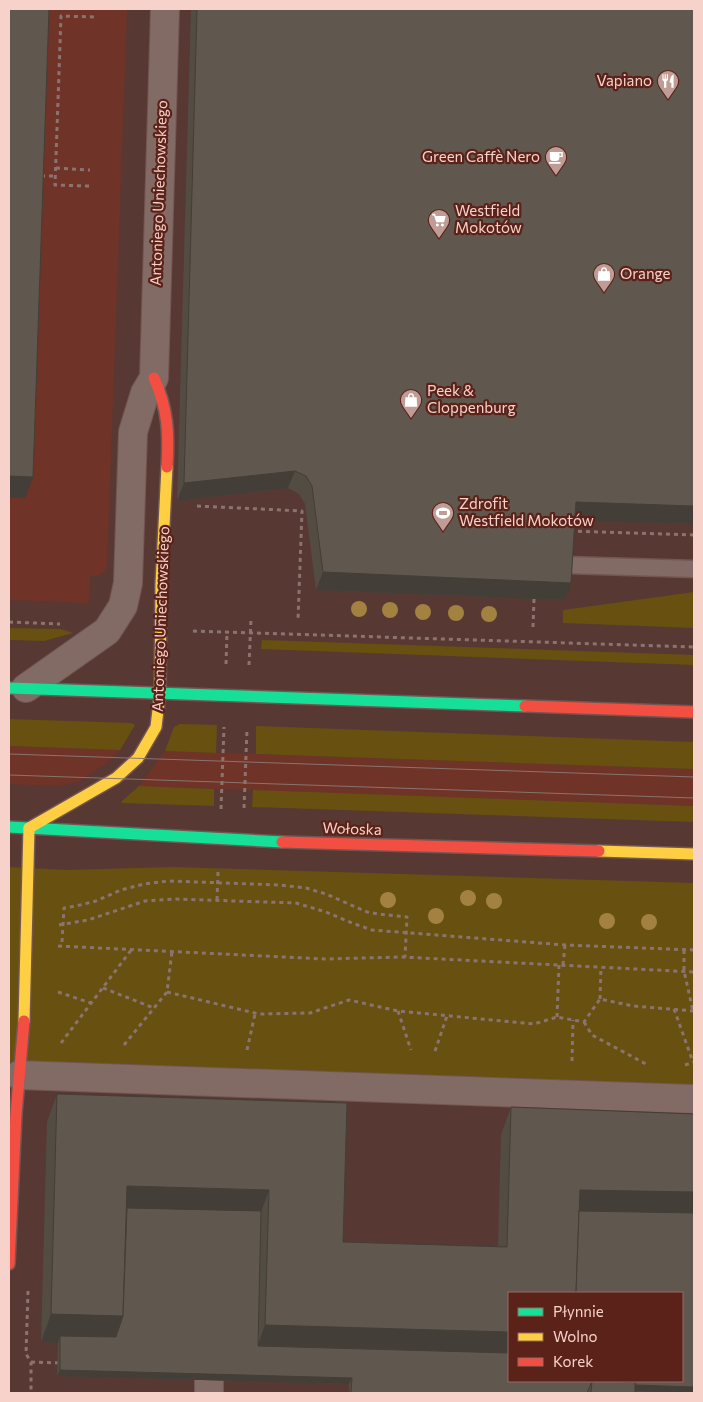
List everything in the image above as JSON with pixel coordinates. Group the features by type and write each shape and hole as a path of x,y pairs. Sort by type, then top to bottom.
{"main road":[{"name":"Antoniego Uniechowskiego","path":"29,828 116,778 138,758 156,728 160,693 161,584 169,433 161,393 154,378"},
{"path":"18,688 694,712"},
{"name":"Wołoska","path":"9,827 243,841 694,854"},
{"path":"9,1264 19,1075 23,1044 28,926 29,828"}],"street":[{"name":"Antoniego Uniechowskiego","path":"18,688 107,631 123,606 128,583 128,456 138,412 145,393 154,378 165,9"},
{"path":"19,1075 694,1099"}],"lane":[{"path":"567,565 694,569"}],"path":[{"path":"89,186 55,185 55,176 61,16 95,17"},
{"path":"56,168 90,170"},
{"path":"36,176 55,176"},
{"path":"189,506 302,511 298,620"},
{"path":"569,531 694,535"},
{"path":"532,627 534,599"},
{"path":"241,883 251,619"},
{"path":"9,622 61,624"},
{"path":"189,632 694,647"},
{"path":"217,900 227,632"},
{"path":"62,947 64,908 96,901 121,890 144,884 169,881 218,882 306,888 326,894 367,912 407,917 406,957"},
{"path":"28,926 43,927 88,920 145,902 174,899 217,900 296,903 326,912 372,930 565,945 694,950"},
{"path":"27,945 325,959 406,957 694,972"},
{"path":"557,1017 561,965 565,945"},
{"path":"59,1046 132,949"},
{"path":"600,999 633,1006 694,1011 684,971 684,950"},
{"path":"124,1045 167,992 172,951"},
{"path":"584,1022 600,999 601,967"},
{"path":"103,988 154,1008"},
{"path":"54,990 91,1003"},
{"path":"167,992 259,1014 310,1013 349,1000 398,1011 534,1024 557,1017 584,1022 592,1035 648,1064"},
{"path":"674,1010 694,1062 676,1067"},
{"path":"398,1011 411,1050"},
{"path":"435,1051 446,1016"},
{"path":"571,1095 573,1020"},
{"path":"30,1362 66,1363"}],"shaded area":[{"path":"9,9 127,9 107,565 105,571 100,575 90,576 89,603 9,600"},
{"path":"694,592 694,628 563,623 563,610"},
{"path":"9,628 61,629 73,633 44,641 9,640"},
{"path":"262,640 694,655 694,665 261,649"},
{"path":"9,719 131,723 135,725 120,750 9,746"},
{"path":"180,724 217,725 216,753 165,751 174,727"},
{"path":"256,726 694,742 694,769 256,754"},
{"path":"9,746 120,750 104,765 78,782 58,786 9,784"},
{"path":"165,751 694,769 694,806 139,786"},
{"path":"139,786 214,789 214,806 122,803"},
{"path":"253,790 694,806 694,822 252,807"},
{"path":"9,867 67,870 172,867 694,883 694,1085 9,1062"}],"building":[{"path":"9,9 49,9 33,477 9,476"},
{"name":"Westfield Mokotów","path":"197,9 694,9 694,506 576,502 571,583 323,572 312,486 306,476 295,471 184,483"},
{"path":"57,1094 347,1103 343,1242 507,1247 511,1107 694,1114 694,1192 580,1190 576,1292 508,1292 508,1332 265,1325 269,1190 127,1186 123,1316 51,1314"},
{"path":"127,1208 261,1211 258,1346 508,1353 508,1382 592,1382 587,1393 351,1393 352,1378 60,1370 60,1336 116,1337 123,1316"},
{"path":"579,1211 694,1213 694,1387 635,1385 635,1382 683,1382 683,1292 576,1292"},
{"path":"592,1382 635,1382 635,1393 591,1393"}],"tram line":[{"path":"9,754 694,777"},
{"path":"9,775 694,798"}],"traffic: fast":[{"path":"9,688 525,706"},
{"path":"9,827 282,842"}],"traffic: slow":[{"path":"29,828 116,778 138,758 156,727 160,693 161,584 167,467"},
{"path":"24,1021 29,828"},
{"path":"599,851 694,854"}],"traffic: jam":[{"path":"154,378 165,411 168,443 167,467"},
{"path":"525,706 694,712"},
{"path":"282,842 599,851"},
{"path":"9,1264 16,1114 24,1021"}],"place":[{"name":"Vapiano","path":"668,100"},
{"name":"Green Caffè Nero","path":"556,176"},
{"name":"Westfield Mokotów","path":"439,239"},
{"name":"Orange","path":"604,293"},
{"name":"Peek & Cloppenburg","path":"411,419"},
{"name":"Zdrofit Westfield Mokotów","path":"443,532"}]}
